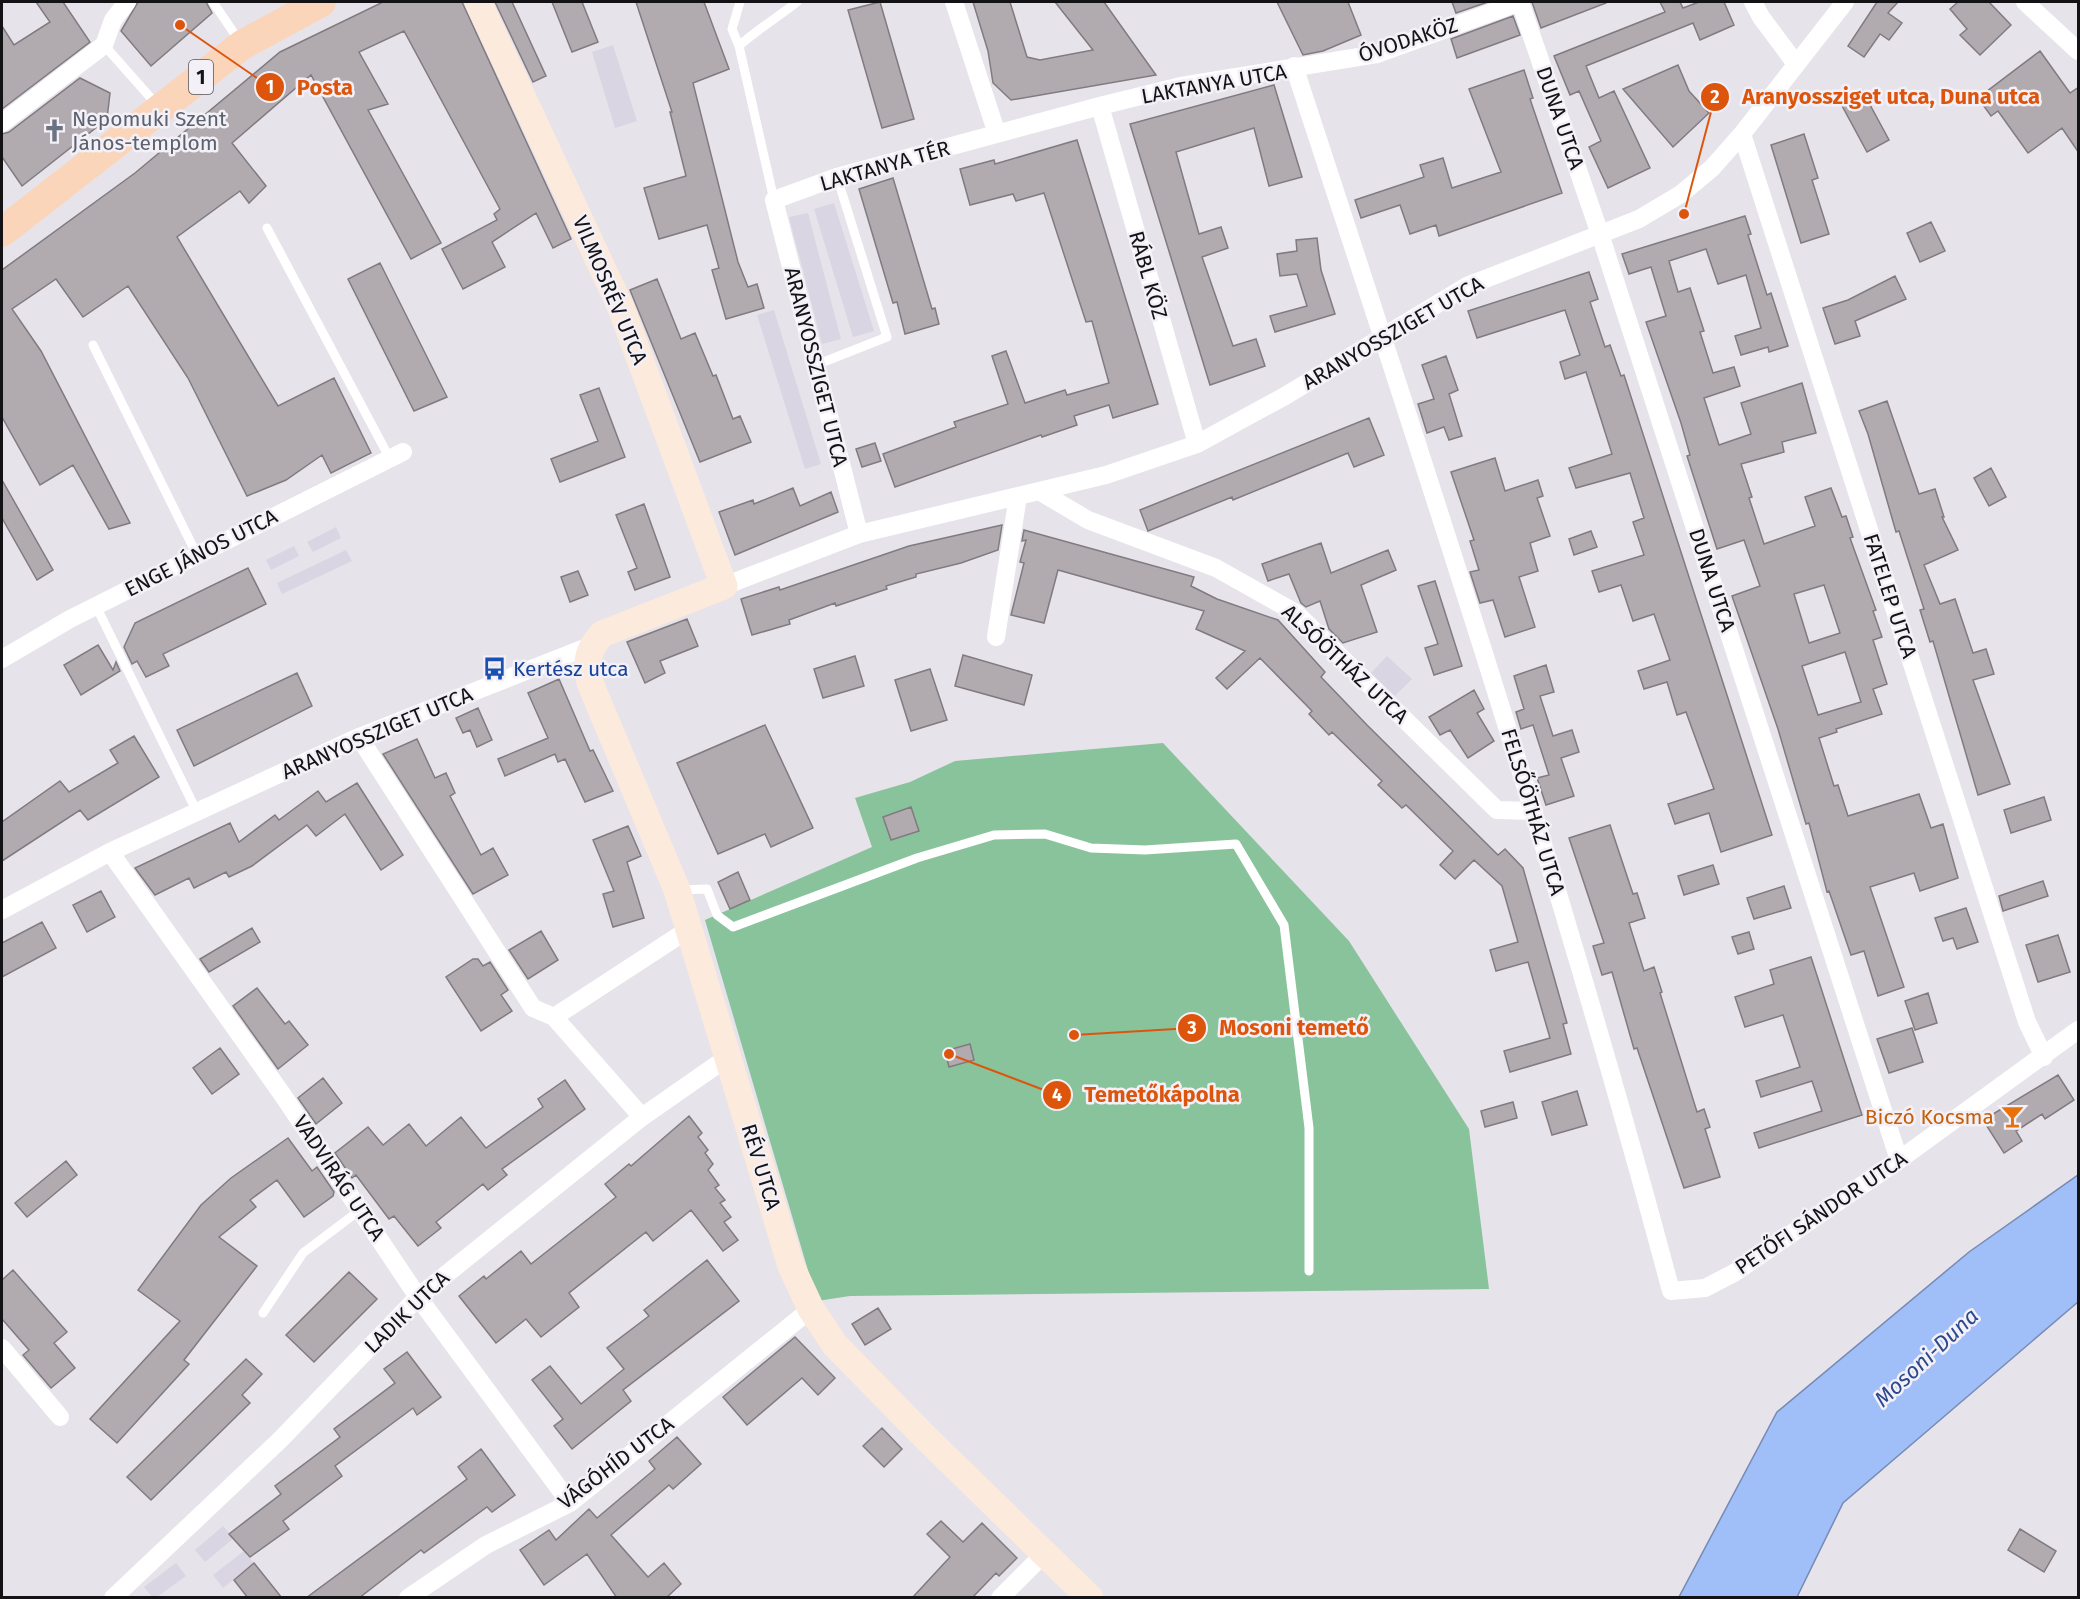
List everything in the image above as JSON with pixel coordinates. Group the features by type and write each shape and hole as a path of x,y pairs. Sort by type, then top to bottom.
{"main road":[{"name":"1","path":"5,223 160,109 242,45 321,2"},
{"name":"VILMOSRÉV UTCA","path":"478,2 621,308 724,586"},
{"name":"ARANYOSSZIGET UTCA","path":"592,645 602,634 724,586"},
{"name":"RÉV UTCA","path":"592,645 586,661 590,683 676,890 791,1266 811,1309 836,1345 865,1376 1090,1598"}],"street":[{"path":"2,123 104,45 113,20 127,2"},
{"path":"954,2 997,134"},
{"name":"ÓVODAKÖZ","path":"1294,66 1377,54 1520,2"},
{"name":"DUNA UTCA","path":"1520,2 1600,234 1899,1160"},
{"path":"1753,2 1761,17 1796,64"},
{"name":"ARANYOSSZIGET UTCA","path":"724,586 859,534 1106,476 1197,444 1285,396 1467,286 1639,219 1681,194 1712,168 1742,134 1845,2"},
{"path":"2025,2 2079,51"},
{"name":"LAKTANYA UTCA","path":"997,134 1181,86 1294,66 1381,336"},
{"name":"RÁBL KÖZ","path":"1100,106 1197,444"},
{"name":"LAKTANYA TÉR","path":"774,200 837,177 997,134"},
{"name":"FATELEP UTCA","path":"1742,134 2023,1011 2044,1056"},
{"name":"ARANYOSSZIGET UTCA","path":"774,200 859,534"},
{"name":"FELSŐÖTHÁZ UTCA","path":"1381,336 1534,811 1640,1173 1671,1291"},
{"name":"ENGE JÁNOS UTCA","path":"2,659 96,606 396,455"},
{"name":"ALSÓÖTHÁZ UTCA","path":"1039,491 1088,520 1215,568 1296,613 1497,810 1534,811"},
{"path":"996,637 1018,496"},
{"name":"ARANYOSSZIGET UTCA","path":"2,910 110,852 358,737 592,645"},
{"path":"358,737 533,1008 554,1017 642,1117"},
{"name":"VADVIRÁG UTCA","path":"110,852 282,1094 418,1297 570,1503"},
{"path":"554,1017 688,929"},
{"name":"PETŐFI SÁNDOR UTCA","path":"1671,1291 1705,1288 1734,1273 1899,1160 2079,1030"},
{"name":"LADIK UTCA","path":"113,1598 280,1440 418,1297 642,1117 728,1057"},
{"name":"VÁGÓHÍD UTCA","path":"412,1596 486,1545 570,1503 811,1309"},
{"path":"2,1348 60,1417"},
{"path":"1000,1598 1045,1553"}],"lane":[{"path":"213,2 242,45"},
{"path":"740,2 732,29 739,46 774,200"},
{"path":"739,46 764,24 798,2"},
{"path":"104,45 160,109"},
{"path":"816,366 887,337 837,177"},
{"path":"267,228 396,455"},
{"path":"93,345 197,555"},
{"path":"96,606 196,812"},
{"path":"676,890 707,889 717,915 733,927 917,858 994,835 1045,834 1091,848 1145,850 1236,844 1284,924 1309,1128 1309,1271"},
{"path":"262,1312 303,1253 360,1210"}],"shaded area":[{"path":"613,45 637,121 615,128 592,52"},
{"path":"834,203 874,331 853,337 814,209"},
{"path":"808,213 841,339 822,344 789,217"},
{"path":"774,310 821,464 805,469 757,315"},
{"path":"336,527 341,538 313,552 307,542"},
{"path":"294,546 299,556 271,570 266,560"},
{"path":"346,550 352,561 282,594 277,583"},
{"path":"1387,656 1412,679 1395,696 1371,673"},
{"path":"223,1526 234,1538 205,1562 195,1550"},
{"path":"244,1551 254,1563 223,1588 213,1575"},
{"path":"176,1563 186,1576 157,1597 152,1597 144,1587"}],"green space":[{"path":"1163,743 1349,941 1469,1129 1489,1289 850,1296 817,1301 705,920 872,847 855,798 910,782 955,761"}],"water":[{"name":"Mosoni-Duna","path":"2078,1175 2078,1302 1843,1503 1797,1597 1679,1597 1777,1412 1969,1252"}],"building":[{"path":"36,2 63,2 90,42 2,109 2,26 14,45 50,22"},
{"path":"138,2 206,2 212,13 151,66 121,31"},
{"path":"383,2 462,2 571,239 553,248 536,213 492,242 505,267 463,289 442,249 497,220 494,214 500,209 404,31 359,52 388,104 368,110 441,243 411,259 311,75 232,143 266,186 249,203 240,191 177,237 278,406 334,378 371,453 331,473 322,455 286,480 247,496 188,378 128,286 83,317 56,279 12,309 41,351 130,523 109,529 73,465 40,485 2,417 2,270 135,173 280,52"},
{"path":"495,2 512,2 546,76 533,82"},
{"path":"552,2 582,2 598,42 572,52"},
{"path":"636,2 704,2 729,69 693,83 738,262 748,287 757,284 764,308 726,319 712,270 719,268 707,225 659,239 644,188 686,176 670,112 672,112"},
{"path":"880,2 914,119 882,128 848,10"},
{"path":"973,2 1010,2 1027,57 1040,60 1093,50 1055,2 1104,2 1156,75 1011,100 993,83 988,51"},
{"path":"1277,2 1348,2 1361,35 1323,51 1303,55"},
{"path":"1452,2 1488,2 1456,13"},
{"path":"1532,2 1606,2 1606,3 1541,28"},
{"path":"1660,2 1680,2 1683,8 1699,2 1724,2 1734,25 1700,40 1693,23 1586,66 1599,98 1614,91 1650,168 1608,188 1589,147 1601,141 1579,91 1570,95 1554,56 1665,12"},
{"path":"1877,2 1898,2 1888,13 1902,23 1889,40 1880,34 1864,57 1848,46"},
{"path":"1958,2 1989,2 2011,25 1980,55 1960,35 1967,29 1950,9"},
{"path":"1513,16 1520,35 1457,58 1451,39"},
{"path":"2040,51 2070,93 2079,87 2079,153 2062,128 2028,153 1998,111 1991,116 1978,98"},
{"path":"1678,65 1689,91 1709,113 1673,147 1623,89"},
{"path":"1524,70 1533,98 1530,99 1562,193 1439,236 1436,225 1410,234 1400,205 1361,218 1355,200 1424,177 1420,165 1443,158 1452,188 1501,172 1469,89"},
{"name":"Nepomuki Szent János-templom","path":"80,78 110,93 107,119 22,186 2,157 2,134 9,132"},
{"path":"1274,85 1302,177 1269,186 1254,128 1176,152 1199,234 1221,227 1228,248 1202,257 1233,346 1256,339 1265,366 1210,385 1130,124"},
{"path":"1862,90 1889,140 1867,152 1840,102"},
{"path":"1804,134 1818,178 1812,180 1829,234 1801,243 1771,145"},
{"path":"1077,140 1158,404 1113,418 1109,405 1074,416 1077,425 1042,437 1041,435 895,487 883,454 956,427 954,422 1008,404 992,356 1006,351 1025,403 1065,390 1067,395 1109,383 1092,321 1086,322 1044,193 1016,201 1013,194 970,205 960,169 994,160 995,164"},
{"path":"893,178 932,309 935,308 939,324 905,334 897,302 893,303 859,189"},
{"path":"1745,216 1751,234 1748,235 1767,295 1771,293 1788,346 1769,352 1768,347 1741,355 1735,336 1761,328 1746,275 1718,284 1706,249 1669,261 1678,292 1690,288 1704,331 1700,332 1713,373 1734,367 1740,386 1704,398 1719,445 1751,434 1741,403 1802,383 1816,433 1782,442 1784,452 1741,464 1764,544 1815,526 1805,497 1831,488 1842,517 1846,516 1853,537 1850,538 1876,610 1873,611 1882,637 1873,640 1887,684 1873,689 1882,714 1836,729 1837,732 1819,738 1834,786 1838,785 1848,816 1919,794 1931,828 1943,824 1958,878 1920,891 1914,873 1870,887 1904,987 1878,996 1864,951 1851,955 1829,891 1827,892 1809,823 1806,824 1778,729 1732,596 1760,586 1744,540 1717,549 1687,456 1690,455 1681,423 1646,322 1666,316 1651,267 1629,274 1622,254","holes":["1824,585 1840,633 1809,643 1794,594","1845,652 1861,702 1818,715 1802,666"]},
{"path":"1931,222 1945,251 1920,262 1907,233"},
{"path":"1317,238 1321,270 1335,314 1275,332 1270,316 1307,306 1297,274 1280,276 1277,254 1297,251 1296,240"},
{"path":"380,263 447,397 414,411 348,279"},
{"path":"1589,272 1598,299 1590,302 1605,347 1610,345 1621,376 1624,375 1772,835 1721,852 1709,813 1675,824 1668,804 1714,789 1686,712 1677,715 1667,682 1644,689 1638,671 1670,660 1654,614 1633,621 1621,585 1599,592 1592,571 1644,555 1633,522 1644,518 1630,473 1576,488 1569,468 1612,454 1586,372 1565,379 1560,362 1580,355 1565,310 1477,338 1468,311"},
{"path":"1895,276 1906,299 1855,321 1860,336 1835,344 1823,308 1848,300"},
{"path":"657,279 681,339 695,333 713,376 716,375 733,419 740,416 751,442 700,462 630,290"},
{"path":"1446,356 1458,390 1449,394 1462,436 1449,440 1444,427 1427,433 1418,404 1434,399 1422,365"},
{"path":"599,388 625,457 560,482 551,459 598,441 580,395"},
{"path":"1887,401 1919,494 1935,489 1944,517 1942,517 1958,550 1924,565 1940,604 1955,599 1973,653 1986,649 1994,674 1973,680 2010,784 1978,795 1933,641 1930,642 1920,610 1924,609 1899,531 1896,532 1868,434 1859,411"},
{"path":"1369,418 1384,455 1354,467 1348,453 1233,500 1232,497 1148,531 1140,510"},
{"path":"875,443 881,461 862,467 856,449"},
{"path":"1495,458 1505,491 1538,480 1543,496 1537,498 1550,536 1530,543 1538,571 1519,577 1535,627 1505,637 1493,600 1480,603 1470,572 1479,570 1470,541 1474,540 1451,472"},
{"path":"1991,468 2006,497 1989,506 1974,478"},
{"path":"2,480 53,570 37,580 2,518"},
{"path":"793,488 800,506 831,492 838,512 735,555 719,512 753,500 754,504"},
{"path":"644,504 670,577 635,590 628,572 637,568 616,515"},
{"path":"1002,525 998,550 961,563 916,574 916,577 886,586 887,589 836,606 835,603 789,620 790,624 752,635 741,599 779,587 780,590 909,546"},
{"path":"1024,530 1194,577 1191,586 1217,599 1278,620 1325,672 1321,677 1367,725 1498,855 1505,849 1523,868 1567,1023 1563,1024 1571,1054 1510,1072 1504,1051 1550,1038 1528,962 1496,971 1490,950 1518,942 1502,886 1474,860 1455,879 1440,865 1453,851 1406,805 1402,808 1378,785 1382,781 1332,732 1329,735 1309,714 1312,711 1260,658 1227,689 1216,678 1245,651 1196,629 1204,611 1058,570 1044,623 1011,615 1024,563 1020,562 1026,540 1022,541"},
{"path":"1591,531 1597,547 1574,555 1569,539"},
{"path":"1321,543 1331,573 1388,550 1396,570 1361,585 1377,632 1343,643 1329,629 1320,601 1306,607 1301,603 1289,574 1268,581 1262,564"},
{"path":"248,568 266,604 163,654 169,666 146,677 137,661 132,664 124,647 135,623"},
{"path":"578,571 588,595 570,602 561,577"},
{"path":"1435,581 1462,666 1434,675 1425,648 1438,644 1418,586"},
{"path":"687,619 698,646 660,661 665,673 645,683 627,642"},
{"path":"98,645 113,670 116,662 120,671 81,695 64,665"},
{"path":"963,655 1032,675 1024,705 955,686"},
{"path":"855,656 864,686 823,698 814,669"},
{"path":"1546,665 1554,692 1540,696 1553,736 1572,730 1579,752 1561,758 1574,796 1546,805 1537,778 1549,775 1533,725 1521,729 1516,712 1524,709 1514,676"},
{"path":"930,669 947,720 911,731 895,680"},
{"path":"297,673 312,706 194,766 177,730"},
{"path":"559,679 590,751 593,750 613,791 585,802 565,759 558,762 555,754 505,776 498,759 548,738 528,693"},
{"path":"1474,690 1484,709 1477,713 1494,741 1468,758 1450,730 1440,735 1429,717"},
{"path":"478,708 492,740 477,747 470,730 463,733 456,718"},
{"path":"765,725 813,828 771,847 765,834 718,854 677,763"},
{"path":"134,736 159,777 88,820 80,810 2,861 2,822 60,781 69,792 118,763 110,750"},
{"path":"417,739 435,778 446,773 455,793 450,796 481,855 493,848 508,875 473,894 383,754"},
{"path":"357,783 403,855 381,870 345,814 316,836 307,825 252,866 229,877 226,872 194,888 189,878 155,895 135,868 230,823 239,842 275,815 279,820 318,791 326,802"},
{"path":"2044,797 2051,820 2011,833 2004,810"},
{"path":"911,807 919,831 891,840 883,817"},
{"path":"1610,825 1633,894 1637,893 1645,918 1629,923 1644,971 1654,967 1697,1112 1704,1109 1710,1127 1705,1129 1720,1177 1684,1188 1637,1048 1634,1049 1612,972 1602,975 1593,946 1604,943 1569,838"},
{"path":"628,826 641,856 627,862 644,918 613,927 603,894 614,891 593,840"},
{"path":"1713,865 1719,884 1684,895 1678,876"},
{"path":"738,872 750,900 730,909 718,882"},
{"path":"2043,881 2048,896 2003,911 1999,896"},
{"path":"1784,886 1791,908 1754,919 1747,898"},
{"path":"101,891 115,917 87,932 73,905"},
{"path":"1966,908 1978,942 1957,949 1953,938 1943,941 1935,918"},
{"path":"42,922 56,948 2,977 2,943"},
{"path":"252,928 260,942 209,972 200,959"},
{"path":"541,931 558,960 528,979 509,950"},
{"path":"1749,932 1754,949 1738,954 1732,937"},
{"path":"2058,935 2070,972 2038,982 2026,945"},
{"path":"1811,957 1862,1115 1759,1148 1754,1133 1822,1111 1812,1081 1761,1097 1756,1081 1800,1067 1783,1015 1745,1027 1735,997 1774,984 1770,970"},
{"path":"473,959 478,959 483,966 490,962 508,990 501,995 512,1011 481,1031 446,977"},
{"path":"257,988 285,1024 289,1021 308,1045 278,1069 233,1006"},
{"path":"1928,993 1937,1023 1915,1030 1905,1001"},
{"path":"1912,1028 1923,1062 1889,1073 1877,1039"},
{"path":"970,1044 974,1060 949,1067 945,1051"},
{"path":"220,1048 239,1074 212,1094 193,1068"},
{"path":"2058,1075 2074,1100 2045,1119 2042,1114 2016,1131 2022,1141 2004,1153 1983,1120"},
{"path":"323,1078 342,1103 316,1124 298,1098"},
{"path":"565,1080 585,1109 502,1169 507,1175 488,1190 483,1184 436,1222 441,1228 418,1246 394,1216 389,1219 356,1175 352,1178 335,1153 368,1127 383,1145 409,1124 426,1146 461,1117 486,1148 543,1107 538,1099"},
{"path":"1577,1091 1587,1125 1552,1135 1542,1102"},
{"path":"1513,1102 1517,1118 1485,1127 1481,1111"},
{"path":"689,1116 702,1133 698,1137 708,1150 705,1153 713,1164 708,1170 719,1185 715,1188 725,1200 720,1203 731,1217 724,1222 738,1240 723,1251 691,1210 653,1241 646,1232 569,1293 579,1307 541,1337 526,1319 496,1343 459,1296 484,1276 486,1279 521,1251 531,1264 616,1197 605,1184 629,1164 631,1166"},
{"path":"288,1138 312,1171 317,1167 334,1192 333,1196 304,1217 277,1180 250,1200 256,1207 219,1237 257,1266 184,1360 189,1364 117,1443 90,1419 180,1321 138,1290 201,1205 231,1178"},
{"path":"66,1161 77,1175 27,1217 15,1203"},
{"path":"707,1260 739,1301 623,1390 631,1401 572,1449 554,1426 563,1419 532,1380 550,1366 581,1404 624,1369 607,1348 649,1316 644,1310"},
{"path":"13,1270 67,1332 54,1343 75,1368 51,1388 23,1355 29,1350 2,1319 2,1280"},
{"path":"349,1272 377,1299 314,1362 286,1335"},
{"path":"878,1308 891,1329 865,1345 852,1324"},
{"path":"795,1337 835,1378 818,1395 802,1378 747,1425 723,1397"},
{"path":"407,1352 441,1397 417,1415 413,1408 335,1466 342,1476 283,1521 289,1529 250,1557 229,1534 281,1494 275,1486 340,1437 334,1429 395,1383 384,1369"},
{"path":"246,1359 262,1374 242,1395 250,1403 151,1500 127,1477"},
{"path":"882,1428 902,1449 884,1467 863,1446"},
{"path":"677,1437 701,1464 673,1489 669,1485 611,1535 648,1577 664,1563 681,1584 666,1598 617,1598 587,1554 544,1585 520,1550 549,1530 556,1540 589,1509 597,1518 655,1469 649,1461"},
{"path":"481,1449 515,1495 492,1512 487,1507 424,1553 421,1550 359,1598 306,1598 467,1479 458,1467"},
{"path":"941,1521 963,1542 982,1523 1017,1558 999,1576 996,1573 972,1598 912,1598 950,1557 927,1534"},
{"path":"2020,1529 2056,1551 2044,1572 2008,1550"},
{"path":"254,1563 282,1598 248,1598 234,1580"}],"place":[{"name":"Posta","path":"180,25"},
{"name":"Nepomuki Szent János-templom","path":"54,131"},
{"name":"Aranyossziget utca, Duna utca","path":"1684,214"},
{"name":"Kertész utca","path":"495,669"},
{"name":"Mosoni temető","path":"1074,1035"},
{"name":"Temetőkápolna","path":"949,1054"},
{"name":"Biczó Kocsma","path":"2012,1117"}]}
